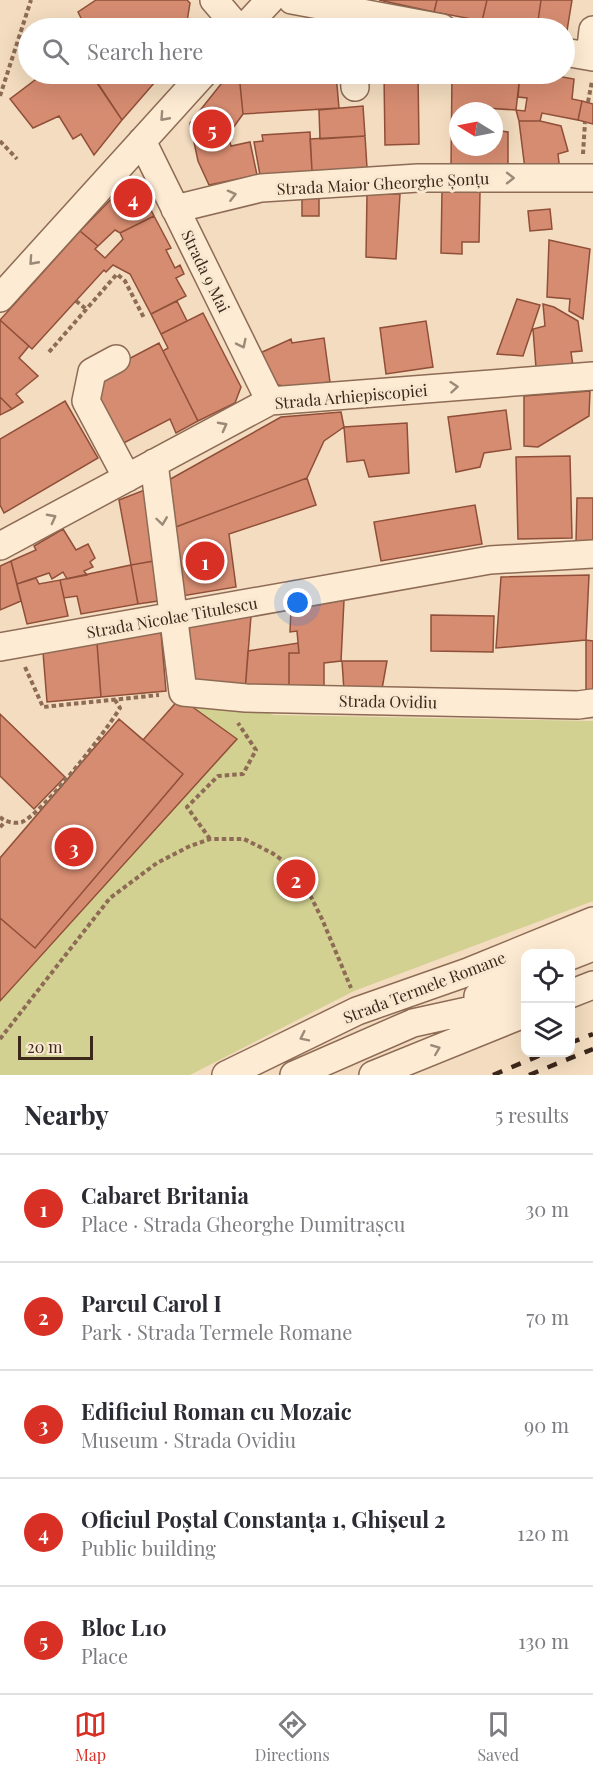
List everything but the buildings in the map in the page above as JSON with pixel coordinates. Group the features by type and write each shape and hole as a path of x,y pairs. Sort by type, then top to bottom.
{"street":[{"path":"214,0 229,18"},
{"path":"253,18 270,0"},
{"path":"292,0 346,18"},
{"path":"585,61 593,30"},
{"path":"0,298 194,84"},
{"name":"Strada 9 Mai","path":"142,141 270,401"},
{"name":"Strada Maior Gheorghe Șonțu","path":"175,209 261,188 418,178 593,178"},
{"path":"116,359 92,372 86,401 127,478"},
{"name":"Strada Arhiepiscopiei","path":"0,546 270,401 593,376"},
{"path":"154,463 183,692"},
{"name":"Strada Nicolae Titulescu","path":"7,646 490,560 593,554"},
{"name":"Strada Ovidiu","path":"183,692 246,698 578,705 593,703"},
{"name":"Strada Termele Romane","path":"226,1075 357,1011 468,972 593,921"},
{"path":"575,954 593,947"},
{"path":"377,1073 413,1023 468,972"},
{"path":"413,1023 521,977"},
{"path":"575,987 593,984"},
{"path":"575,992 593,984"},
{"name":"Strada Termele Romane","path":"294,1075 413,1023 521,999"},
{"path":"377,1073 521,1014"}],"path":[{"path":"25,18 31,0"},
{"path":"0,96 18,40"},
{"path":"585,61 588,102"},
{"path":"0,141 17,159"},
{"path":"49,352 117,274 125,281 144,318"},
{"path":"76,301 86,309"},
{"path":"7,646 43,707 183,692"},
{"path":"210,839 188,807 218,776 243,774 256,750 213,695"},
{"path":"0,817 5,822 20,823 33,813 59,786 113,720 120,708 115,700"},
{"path":"0,827 5,822"},
{"path":"0,1039 110,898 157,863 190,846 210,839 244,839 272,853 298,871 322,919 355,997"}],"shaded area":[{"path":"180,698 241,703 274,715 593,721 593,901 354,991 190,1075 0,1075 0,858 119,719 143,740"}],"railway":[{"path":"575,1041 593,1034"},
{"path":"529,1075 593,1049"},
{"path":"493,1075 536,1057"}],"place":[{"name":"Bloc L10","path":"212,129"},
{"name":"Oficiul Poștal Constanța 1, Ghișeul 2","path":"133,198"},
{"name":"Cabaret Britania","path":"205,561"},
{"name":"Edificiul Roman cu Mozaic","path":"74,847"},
{"name":"Parcul Carol I","path":"296,879"}]}
